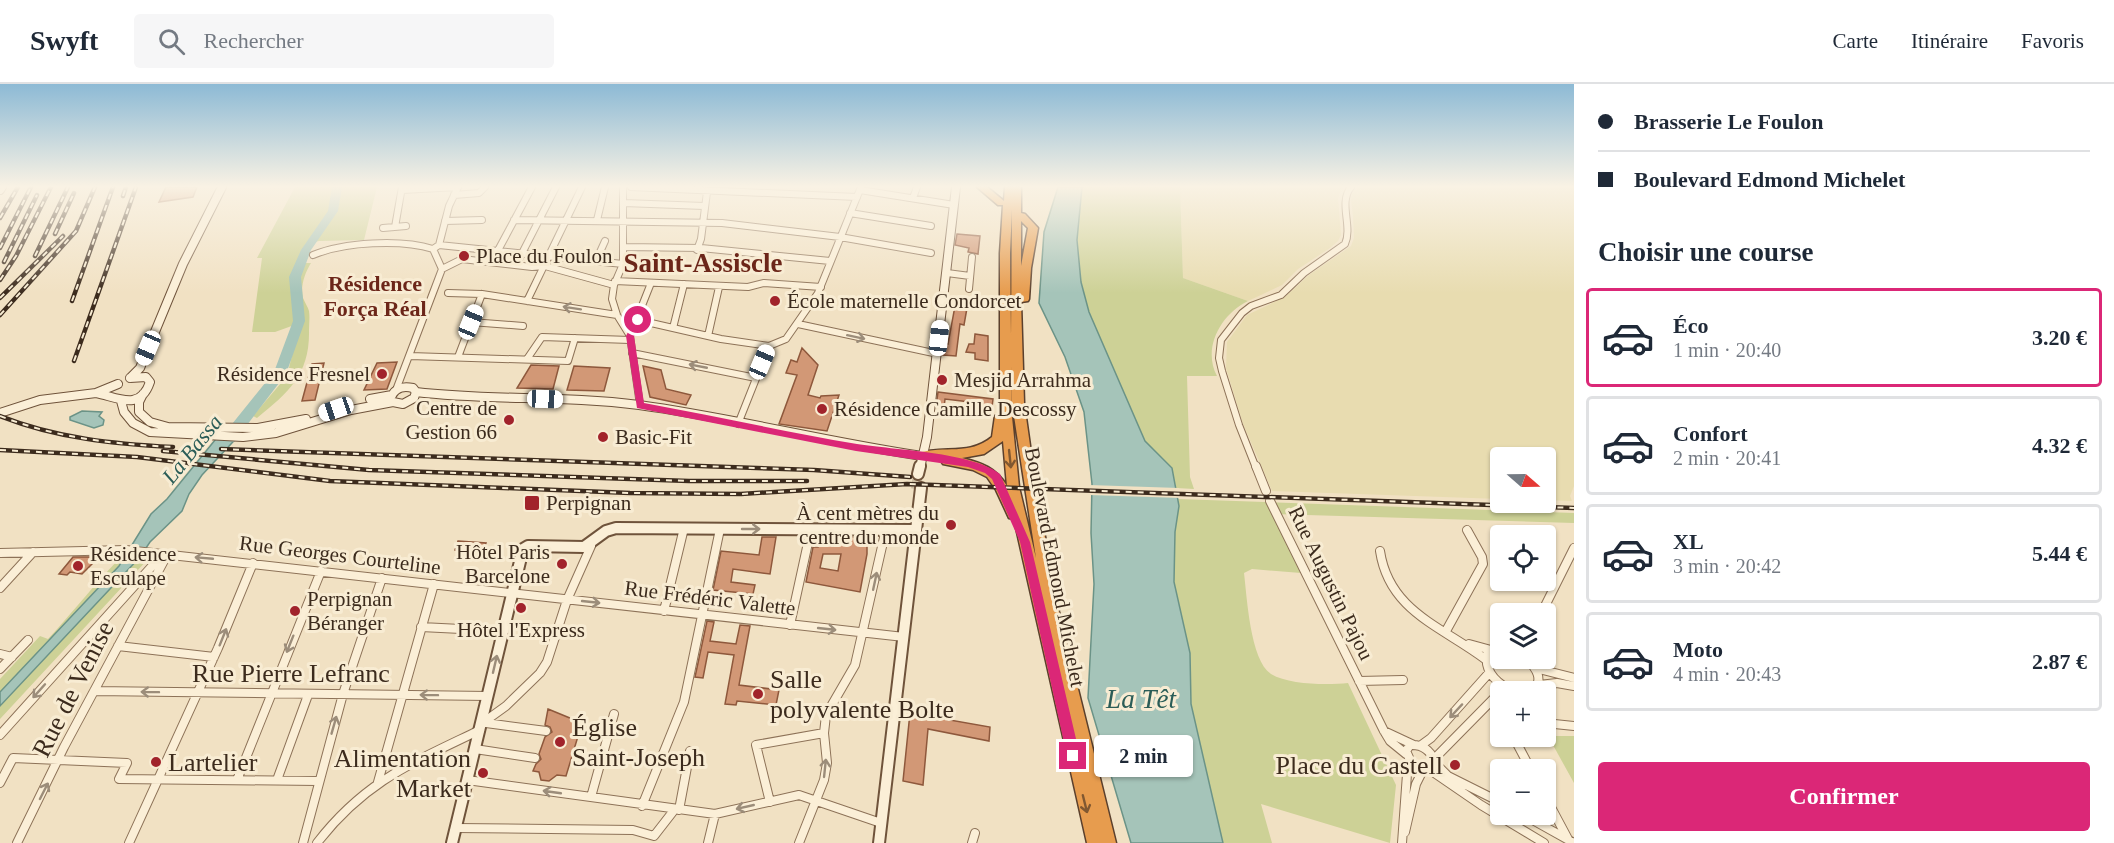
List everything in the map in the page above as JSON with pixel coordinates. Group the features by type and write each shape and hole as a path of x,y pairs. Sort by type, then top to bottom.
{"highway":[{"name":"Boulevard Edmond Michelet","path":"1007,222 1006,417 1013,487 1095,843"},
{"path":"1018,222 1020,283"},
{"path":"1020,283 1033,228 1028,222"},
{"path":"922,456 939,452 967,455 977,453 984,451 998,439 999,266 1005,253"},
{"name":"Boulevard Edmond Michelet","path":"1020,283 1022,379 1028,468 1052,612 1108,843"},
{"path":"922,456 978,466 996,476 1025,542"}],"street":[{"path":"0,413 40,400 96,393 130,378 140,368 183,264 204,222"},
{"path":"395,227 396,222"},
{"path":"442,269 432,251 436,247 445,222"},
{"path":"492,262 513,222"},
{"path":"516,265 539,222"},
{"path":"527,301 566,222"},
{"path":"625,222 623,264 614,283 612,299 617,315 630,338 640,405"},
{"path":"687,222 722,223 840,237 931,253"},
{"path":"638,320 708,336 769,346 786,339 821,287 845,222"},
{"path":"908,222 930,226"},
{"path":"920,474 925,465 922,456 927,437 938,354 952,222"},
{"path":"1266,491 1239,425 1222,371 1219,358 1221,340 1242,313 1251,306 1281,295 1304,273 1345,244 1348,237 1347,222"},
{"path":"697,249 701,239 702,223"},
{"path":"383,228 406,226"},
{"path":"596,261 605,241"},
{"path":"313,255 327,249 395,242 623,264"},
{"path":"624,247 697,249 830,261"},
{"path":"969,289 972,257"},
{"path":"393,395 404,372 442,269 462,259 545,266 614,283 748,287 764,283 821,287"},
{"path":"947,273 970,276"},
{"path":"630,338 651,283"},
{"path":"673,328 684,285"},
{"path":"708,336 719,286"},
{"path":"431,295 440,294"},
{"path":"448,294 482,294 617,315"},
{"path":"458,357 482,294"},
{"path":"471,322 523,326"},
{"path":"798,324 938,354"},
{"path":"526,359 540,338 630,338"},
{"path":"410,356 568,361 575,338"},
{"path":"738,424 769,346"},
{"path":"632,353 756,378"},
{"path":"140,368 150,386 139,402 139,412 150,422 210,432"},
{"path":"404,372 413,392"},
{"path":"130,378 146,377"},
{"path":"118,384 113,391 128,417 142,430 169,434 276,433 393,395 413,392 442,396 600,401 640,405 856,447 922,456"},
{"path":"393,395 403,404 413,392"},
{"path":"96,393 117,399 132,400 143,394"},
{"path":"879,843 904,637 918,488"},
{"name":"Rue Augustin Pajou","path":"1270,501 1390,741 1409,758 1431,766"},
{"path":"317,843 338,816 378,782 482,726 540,673 547,662 567,600 591,546 603,531 609,528 886,529 913,534"},
{"path":"664,611 684,528"},
{"path":"642,806 684,702 720,529"},
{"path":"790,625 811,529"},
{"path":"799,843 824,780 827,763 824,733 829,707 855,665 886,529"},
{"path":"1446,631 1483,564 1482,557 1467,530"},
{"path":"452,843 523,549 528,546 591,546"},
{"path":"1546,603 1574,548"},
{"name":"Rue Georges Courteline","path":"0,553 126,550 513,592"},
{"path":"1380,551 1380,565 1396,595 1406,607 1467,644 1485,659 1496,681"},
{"path":"0,588 33,552"},
{"path":"0,735 165,554"},
{"name":"Rue de Venise","path":"17,843 165,554"},
{"path":"129,843 214,657 253,563"},
{"path":"237,780 321,571"},
{"path":"303,843 343,694 382,578"},
{"path":"378,782 434,584"},
{"name":"Rue Frédéric Valette","path":"513,592 904,637"},
{"path":"421,627 461,629"},
{"path":"0,669 28,640"},
{"path":"1467,644 1490,648"},
{"path":"118,646 214,657"},
{"path":"0,654 12,657"},
{"path":"1485,659 1490,654"},
{"path":"1543,669 1554,675 1574,678"},
{"path":"1402,840 1408,748 1431,738 1490,673"},
{"name":"Rue Augustin Pajou","path":"1359,681 1403,680"},
{"path":"1556,683 1574,686"},
{"name":"Rue Pierre Lefranc","path":"94,691 488,696"},
{"path":"276,780 308,695"},
{"path":"1402,840 1409,821 1417,779 1490,703"},
{"path":"591,797 614,714"},
{"path":"1556,724 1574,726"},
{"path":"482,726 546,731"},
{"path":"1384,731 1429,751 1431,766 1481,805 1544,843"},
{"path":"770,802 756,745 824,733"},
{"path":"475,750 535,758"},
{"path":"456,828 633,830 654,836 677,810 690,751"},
{"path":"0,783 14,759 127,763 119,779 318,781"},
{"path":"1431,766 1490,797"},
{"path":"467,780 642,806 715,814 799,795 882,823"},
{"path":"708,843 715,814"},
{"path":"1556,815 1571,842"},
{"path":"1541,825 1571,842"}],"shaded area":[{"path":"1181,222 1340,222 1341,235 1330,248 1298,269 1282,285 1248,301 1183,278"},
{"path":"1353,222 1574,222 1574,486 1570,496 1572,501 1556,500 1556,447 1490,447 1490,499 1272,491 1243,424 1226,368 1227,342 1247,315 1285,297 1309,275 1351,246 1354,238"}],"green space":[{"path":"276,222 368,222 364,240 319,241 307,244 298,263 311,263 302,289 303,298 309,309 306,359 288,390 257,418 253,416 287,376 300,323 275,332 252,332 262,258 257,258"},
{"path":"1079,222 1181,222 1183,278 1248,301 1230,314 1217,333 1212,354 1217,376 1187,376 1190,477 1194,489 1176,488 1172,468 1145,441 1089,312 1081,282 1077,240"},
{"path":"1178,499 1490,510 1490,513 1574,513 1574,523 1273,514 1301,573 1252,569 1244,573 1248,612 1258,656 1264,667 1279,678 1309,683 1348,683 1396,785 1390,843 1261,804 1272,843 1223,843 1191,704 1190,653 1174,582 1175,532"},
{"path":"123,555 125,556 119,566 0,692 0,679 40,636 48,639"},
{"path":"140,557 149,558 0,719 0,706"},
{"path":"1556,736 1574,736 1574,783 1554,747 1556,747"}],"water":[{"name":"La Têt","path":"1047,222 1079,222 1077,240 1081,282 1089,312 1145,441 1172,468 1179,506 1175,532 1174,582 1190,653 1191,704 1223,843 1131,843 1088,698 1094,584 1091,533 1092,484 1084,412 1065,357 1039,303 1044,232"},
{"path":"82,411 102,412 99,416 104,420 103,425 94,428 70,420 70,417"},
{"path":"224,429 245,429 202,475 189,494 182,511 150,542 140,557 0,706 0,692 119,566 151,514 167,499"}],"pier":[{"path":"1089,485 1179,488 1181,498 1089,495"}],"building":[{"path":"957,234 980,236 978,254 968,252 969,248 955,245"},
{"path":"955,306 967,308 964,325 960,324 956,356 943,355 944,343 948,344"},
{"path":"975,334 988,336 988,361 975,359 975,353 966,352 969,344 974,344"},
{"path":"802,348 818,365 808,395 820,398 821,396 839,395 827,431 779,424 797,375 786,373 791,360 797,362"},
{"name":"Résidence Fresnel","path":"397,362 387,389 364,390 377,363"},
{"path":"324,363 315,400 302,401 312,364"},
{"path":"531,365 559,366 553,389 517,388"},
{"path":"574,366 610,368 604,391 567,390"},
{"path":"643,366 661,370 666,389 691,395 686,405 650,397"},
{"path":"938,392 993,399 991,416 969,413 970,402 945,399 944,408 936,407"},
{"path":"762,537 776,537 770,574 733,569 731,582 755,585 753,594 713,590 721,551 759,555"},
{"path":"823,537 867,537 867,554 860,592 806,582 813,547 818,547 817,539 823,539","holes":["823,554 841,554 838,571 820,568"]},
{"path":"458,541 486,543 483,552 461,552 455,550"},
{"name":"Résidence Esculape","path":"73,557 99,557 82,574 70,572 67,575 59,574"},
{"path":"707,621 714,622 710,641 736,644 740,625 750,626 739,685 779,690 776,705 737,701 736,705 725,704 734,655 708,652 703,678 695,677"},
{"name":"Église Saint-Joseph","path":"548,709 582,723 566,776 557,775 549,781 541,780 539,772 533,771 541,759 539,754 545,737 552,732 550,727 545,725"},
{"path":"910,713 990,727 989,741 928,729 923,785 903,781"}],"waterway":[{"name":"La Bassa","path":"229,438 280,374 299,321 295,277 306,250 325,222"}],"tunnel":[{"path":"916,489 918,474"}],"railway":[{"path":"0,248 13,222"},
{"path":"4,262 23,222"},
{"path":"0,280 16,256 33,222"},
{"path":"35,256 51,222"},
{"path":"55,234 60,222"},
{"path":"0,315 76,231 80,222"},
{"path":"72,301 100,222"},
{"path":"74,361 123,222"},
{"path":"0,298 63,236"},
{"path":"0,416 42,430 85,439 173,447"},
{"path":"221,449 814,470 910,477"},
{"path":"0,450 137,457 330,481 630,493 741,494 907,484 1574,508"},
{"path":"163,451 369,470 689,481 807,481"}],"place":[{"name":"Place du Foulon","path":"464,256"},
{"name":"École maternelle Condorcet","path":"775,301"},
{"name":"Résidence Fresnel","path":"382,374"},
{"name":"Mesjid Arrahma","path":"942,380"},
{"name":"Résidence Camille Descossy","path":"822,409"},
{"name":"Centre de Gestion 66","path":"509,420"},
{"name":"Basic-Fit","path":"603,437"},
{"name":"Perpignan","path":"532,503"},
{"name":"À cent mètres du centre du monde","path":"951,525"},
{"name":"Hôtel Paris Barcelone","path":"562,564"},
{"name":"Résidence Esculape","path":"78,566"},
{"name":"Hôtel l'Express","path":"521,608"},
{"name":"Perpignan Béranger","path":"295,611"},
{"name":"Salle polyvalente Bolte","path":"758,694"},
{"name":"Église Saint-Joseph","path":"560,742"},
{"name":"Lartelier","path":"156,762"},
{"name":"Place du Castell","path":"1455,765"},
{"name":"Alimentation Market","path":"483,773"}],"district":[{"name":"Saint-Assiscle","path":"703,263"},
{"name":"Résidence Força Réal","path":"375,296"}],"route":[{"path":"638,320 630,336 640,405 856,447 968,464 988,470 996,476 1025,542 1073,756"}]}
